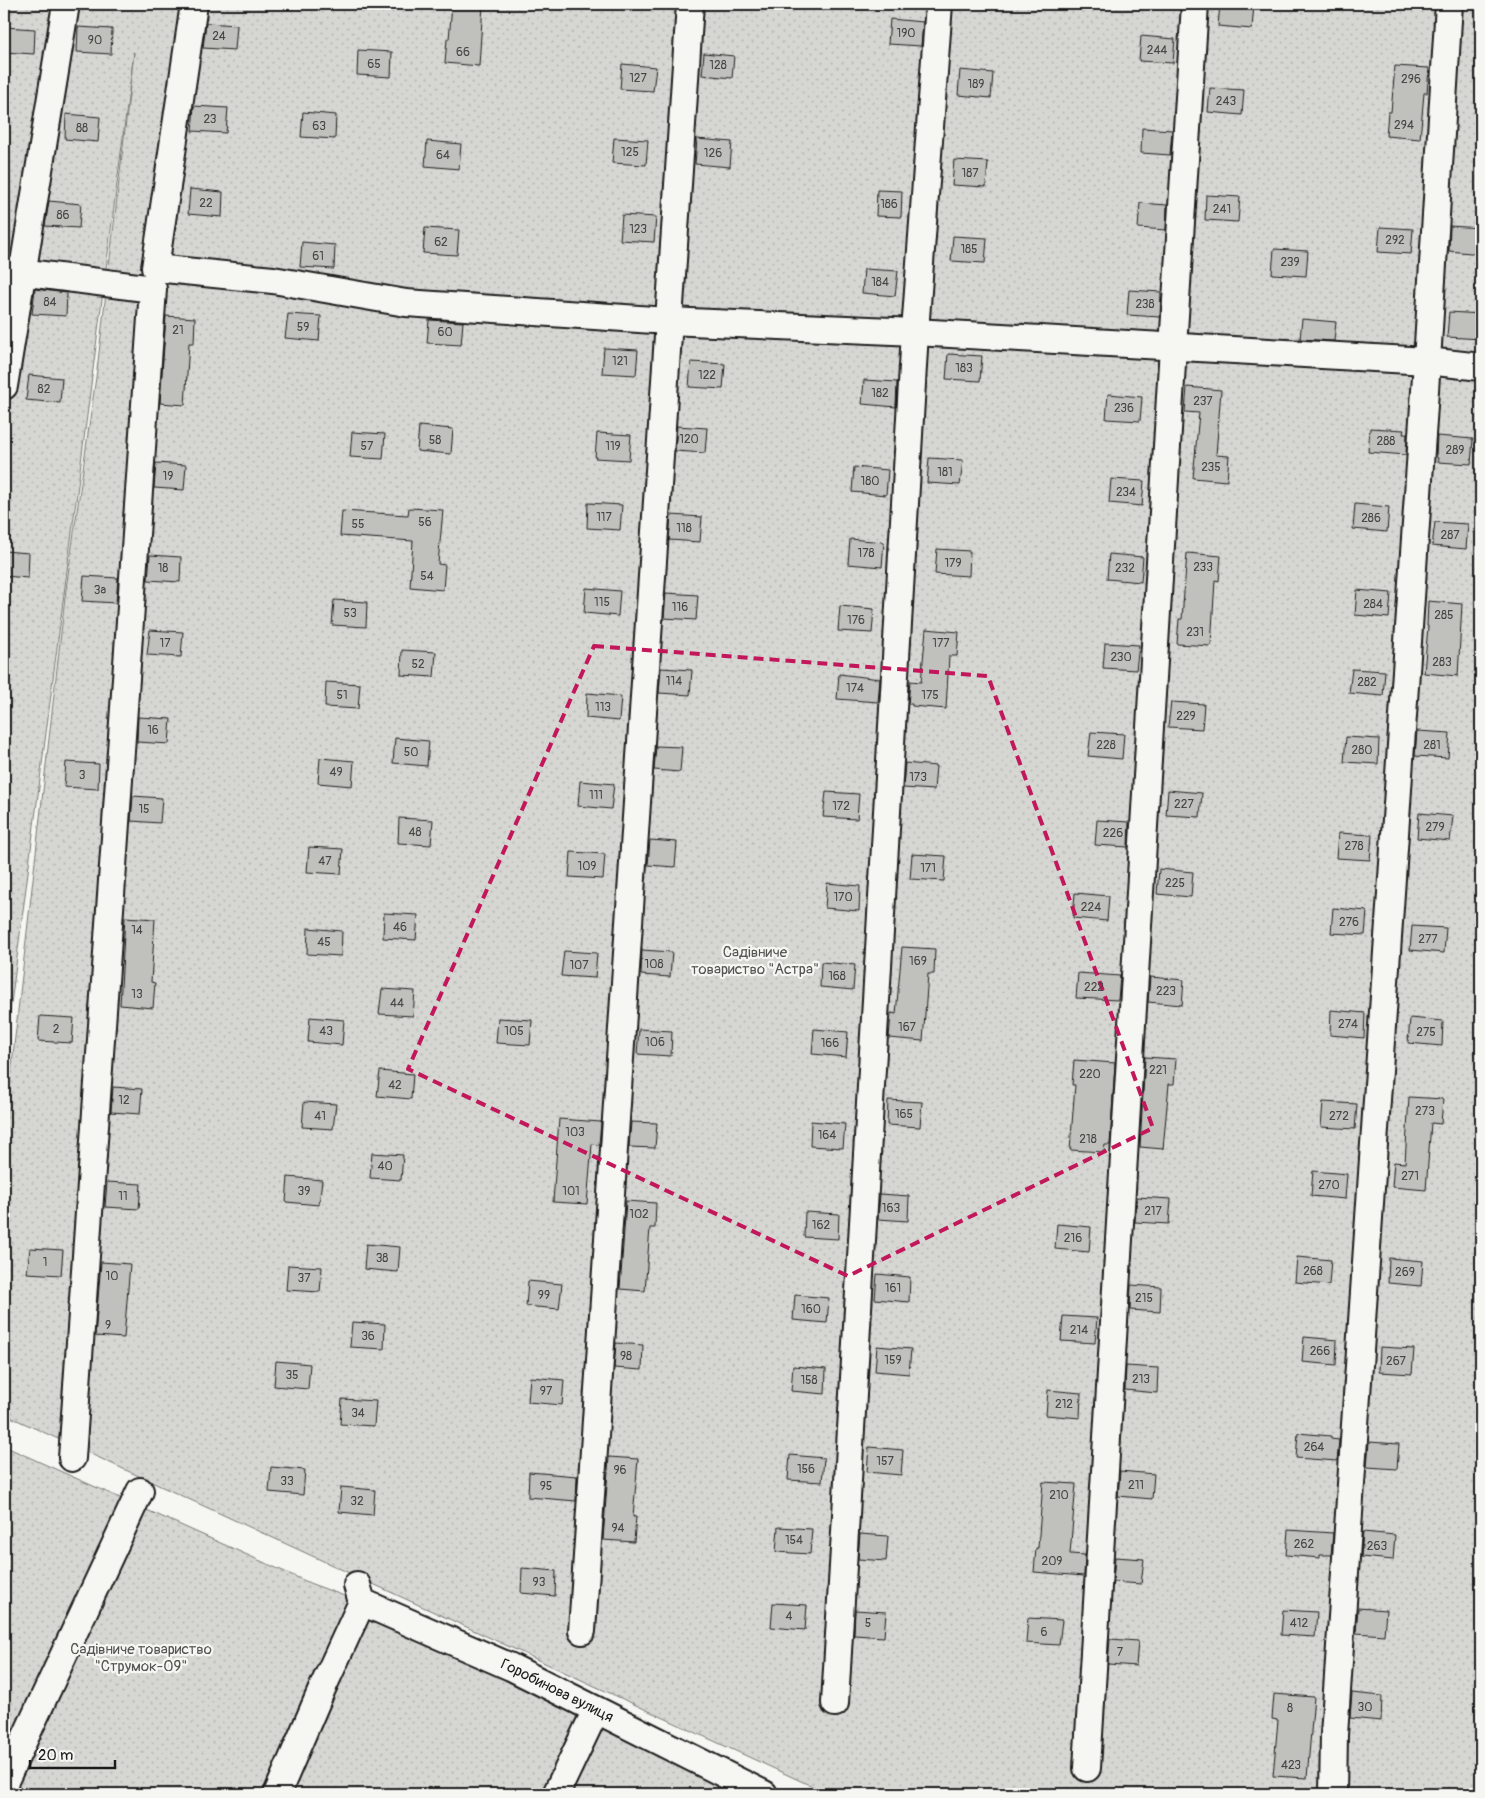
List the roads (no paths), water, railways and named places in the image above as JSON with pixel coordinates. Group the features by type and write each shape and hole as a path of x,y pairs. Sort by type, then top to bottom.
{"street":[{"path":"4,386 13,271 66,4"},
{"path":"194,4 154,268 273,280 406,303 668,321 915,332 1427,361 1481,367"},
{"path":"582,1631 690,4"},
{"path":"835,1702 915,332 939,4"},
{"path":"1087,1768 1195,4"},
{"path":"1333,1794 1335,1725 1427,361 1449,4"},
{"path":"13,271 153,289 72,1458"},
{"path":"4,1783 140,1491"},
{"name":"Горобинова вулиця","path":"277,1794 322,1690 360,1594 511,1667 764,1794"},
{"path":"556,1794 596,1710"}],"park label":[{"name":"Садівниче товариство \"Астра\"","path":"755,960"},
{"name":"Садівниче товариство \"Струмок-09\"","path":"141,1658"}]}
